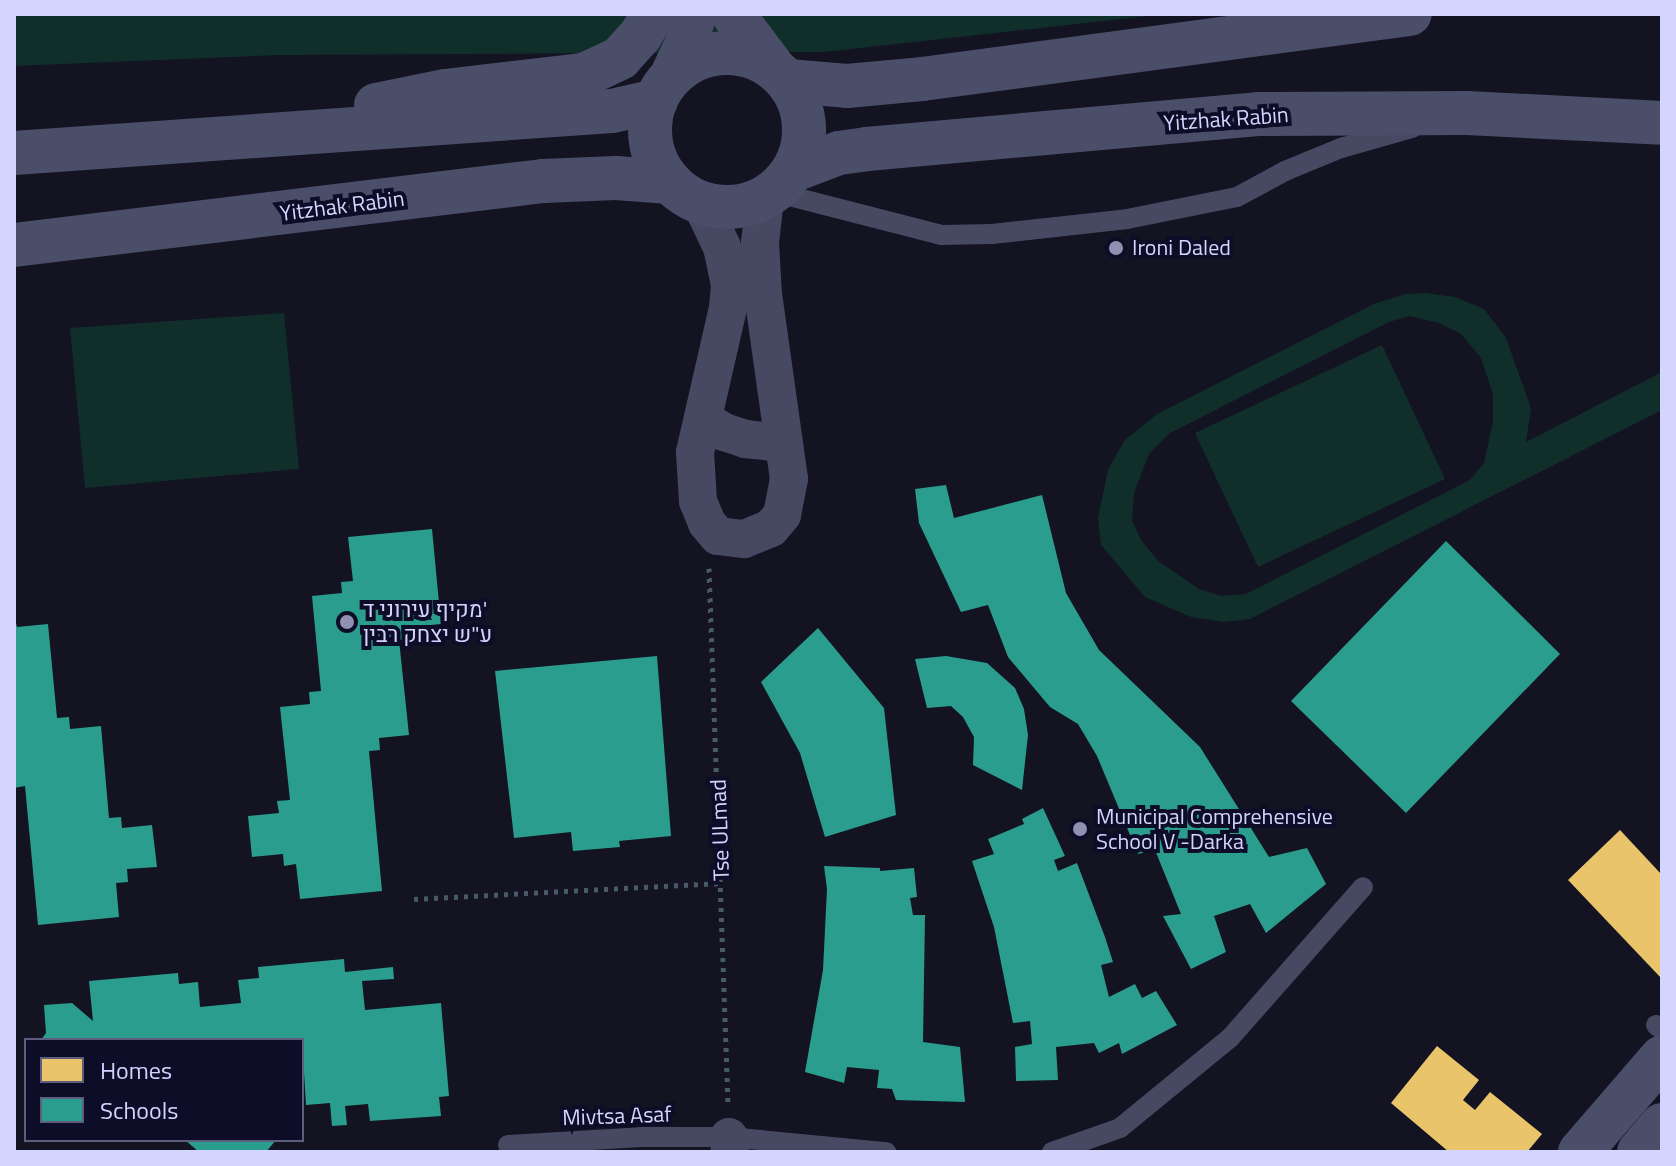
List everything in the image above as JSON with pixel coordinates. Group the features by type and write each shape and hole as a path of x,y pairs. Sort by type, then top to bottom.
{"main road":[{"path":"297,134 332,119 405,98 584,75 620,58 640,36 653,14"},
{"path":"694,14 687,43 651,117 653,152 686,192 734,207 778,187 801,153 804,115 780,74 733,14"},
{"path":"14,153 612,111 665,87 711,54 753,56 780,74 847,86 922,79 1410,14"},
{"name":"Yitzhak Rabin","path":"778,187 839,153 1260,114 1467,113 1662,123"},
{"name":"Yitzhak Rabin","path":"14,245 543,181 616,178 686,192"},
{"path":"1580,1152 1660,1037"},
{"path":"1639,1152 1662,1125"}],"street":[{"path":"686,192 722,247 730,285 728,308 695,452 695,475 698,501 707,523 718,536 730,540 744,539 771,528 787,500 789,479 763,295 760,243 778,187"},
{"path":"704,420 734,436 784,443"}],"lane":[{"path":"778,187 941,235 992,234 1183,210 1237,197 1285,171 1341,148 1467,113"},
{"path":"1052,1152 1120,1128 1230,1038 1363,887"},
{"name":"Mivtsa Asaf","path":"508,1145 641,1137 729,1145 886,1152"}],"path":[{"name":"Tse ULmad","path":"707,523 729,1145"},
{"path":"414,899 722,883"}],"green space":[{"path":"14,14 1166,14 824,52 281,55 14,66"},
{"path":"1406,294 1455,297 1484,309 1506,338 1531,408 1526,442 1662,372 1662,410 1250,619 1224,622 1191,617 1145,597 1101,545 1098,518 1108,470 1124,441 1157,414 1374,304","holes":["1410,316 1439,323 1461,334 1481,358 1493,394 1493,422 1484,463 1470,480 1246,594 1221,596 1199,589 1158,561 1141,540 1132,520 1134,493 1149,454 1170,433 1389,322"]},
{"path":"284,313 299,469 85,488 70,328"},
{"path":"1382,345 1445,479 1258,567 1195,433"}],"building: Homes":[{"path":"1620,830 1662,875 1662,979 1568,880"},
{"path":"1437,1046 1479,1080 1463,1100 1475,1110 1490,1092 1542,1134 1527,1152 1449,1152 1391,1103"}],"building: Schools":[{"path":"946,485 954,518 1042,495 1066,593 1099,650 1200,747 1269,857 1307,848 1326,884 1266,933 1250,904 1214,916 1226,952 1191,969 1163,916 1181,914 1155,850 1138,854 1097,756 1078,724 1050,707 1008,657 988,605 961,612 919,523 915,489"},
{"path":"432,529 441,624 410,627 411,639 399,640 409,735 379,738 380,750 369,751 382,891 300,899 296,864 284,866 283,854 252,857 248,816 279,813 277,801 290,800 280,707 310,704 309,692 321,691 312,596 342,593 341,582 353,581 348,537"},
{"path":"1446,541 1560,654 1406,813 1291,701"},
{"path":"14,614 17,627 48,624 57,718 69,717 70,729 101,726 109,818 121,817 122,828 152,825 157,867 127,869 128,882 116,883 119,917 38,925 25,786 14,788"},
{"path":"818,628 884,708 896,815 825,837 800,753 761,682"},
{"path":"657,656 671,836 619,841 620,847 573,851 571,832 514,838 495,671"},
{"path":"946,656 987,663 1015,688 1024,709 1028,735 1022,790 973,765 974,737 963,717 951,706 927,708 915,659"},
{"path":"1043,808 1065,856 1054,860 1058,871 1077,863 1105,937 1113,962 1101,965 1109,997 1135,984 1142,998 1156,991 1177,1025 1122,1054 1119,1043 1099,1053 1094,1043 1056,1047 1058,1080 1016,1081 1015,1047 1032,1044 1030,1021 1013,1023 994,927 972,861 994,854 988,839 1024,824 1022,819"},
{"path":"824,866 880,868 880,871 914,868 917,897 910,898 913,915 925,915 923,1042 960,1047 965,1102 896,1100 892,1089 877,1088 879,1070 847,1067 844,1083 805,1072 823,970 827,889"},
{"path":"344,959 345,972 393,967 394,979 362,981 365,1010 441,1003 449,1096 439,1097 441,1116 370,1121 368,1104 345,1106 347,1125 332,1126 330,1103 306,1105 304,1038 42,1038 46,1033 44,1005 72,1003 93,1021 89,981 178,973 179,984 198,982 200,1007 241,1003 238,980 259,978 258,967"},
{"path":"187,1142 274,1142 266,1152 199,1152"}],"place":[{"name":"Ironi Daled","path":"1116,248"},
{"name":"מקיף עירוני ד' ע\"ש יצחק רבין","path":"347,622"},
{"name":"Municipal Comprehensive School V -Darka","path":"1080,829"}]}
